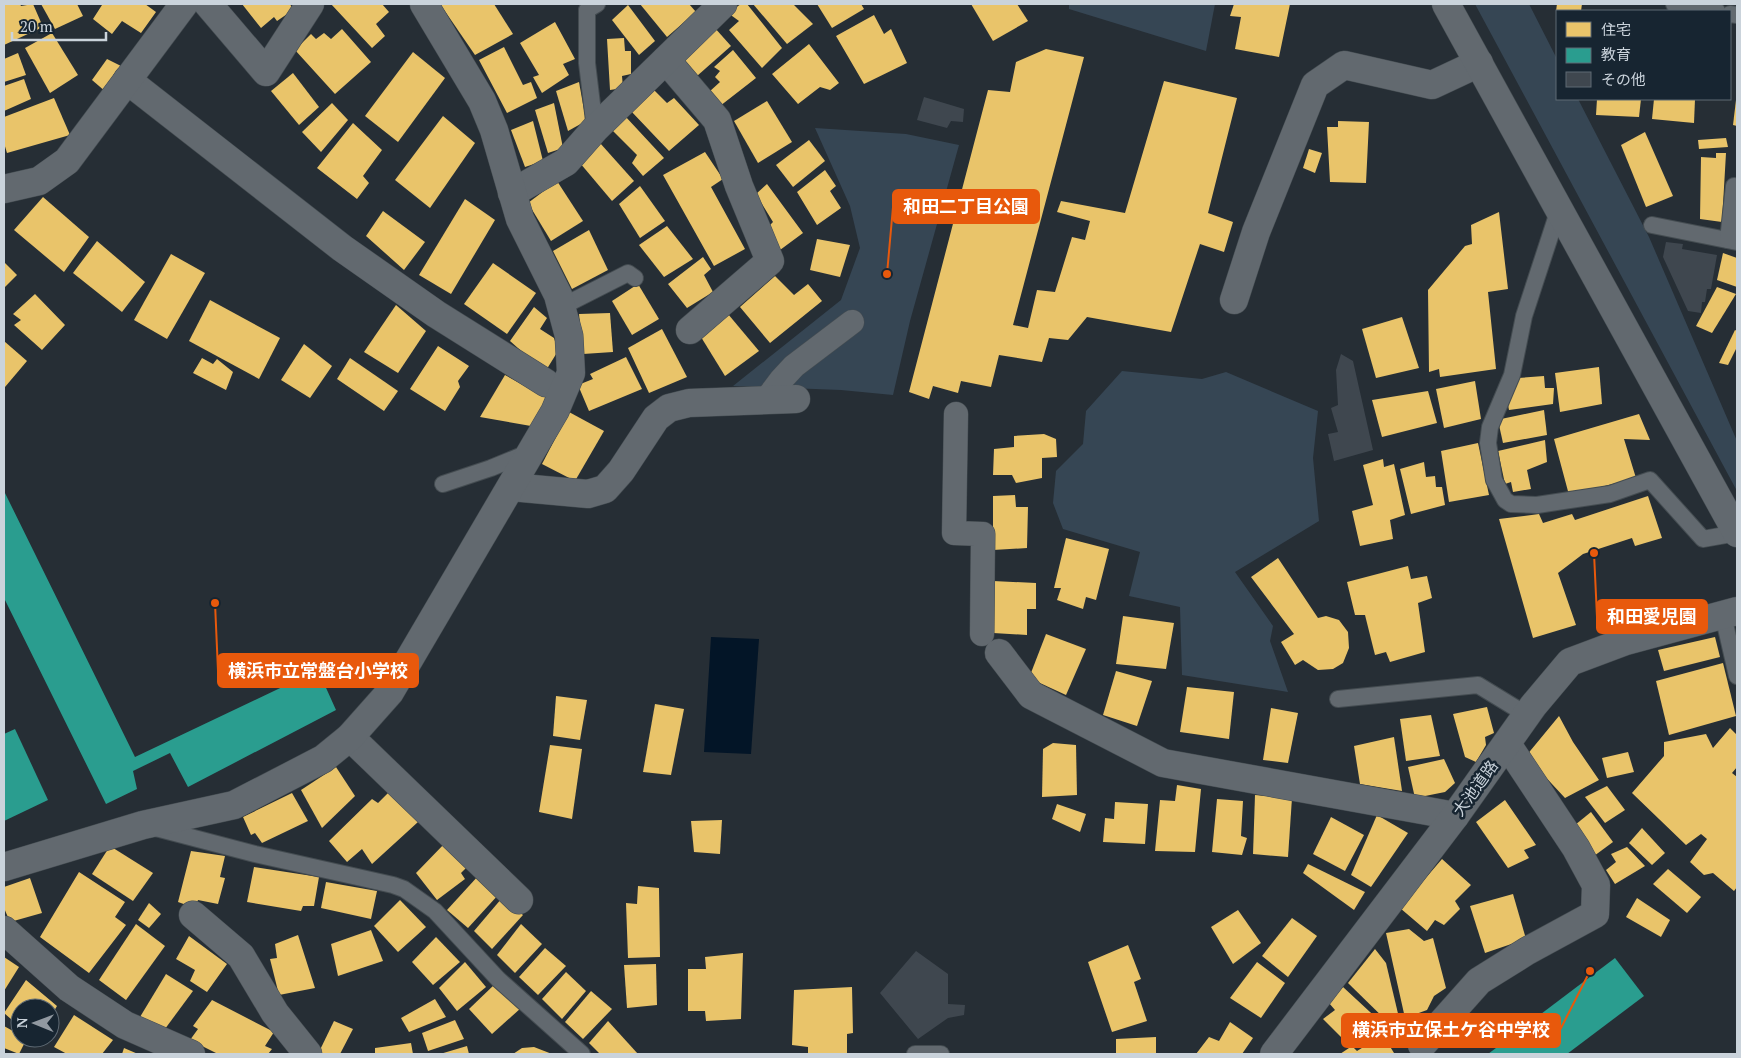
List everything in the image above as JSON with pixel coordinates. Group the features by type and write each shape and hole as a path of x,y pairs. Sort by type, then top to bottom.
{"street":[{"path":"4,189 39,180 67,161 184,4"},
{"path":"208,4 266,72 310,4"},
{"path":"4,867 143,825 234,805 324,759 350,737 390,692 555,412 555,388 571,373 570,336 558,295 520,220 494,130 482,101 424,4"},
{"path":"512,193 566,162 595,129 724,4"},
{"path":"1446,4 1737,533"},
{"path":"666,60 717,120 739,186 770,261 690,330"},
{"path":"1234,300 1256,232 1315,85 1344,65 1432,85 1479,62"},
{"path":"127,80 342,248 436,314 555,388"},
{"path":"766,400 794,366 852,322"},
{"path":"511,487 588,494 605,489 621,471 656,418 669,408 689,403 796,399"},
{"path":"956,414 954,533 983,534 991,643 1031,695 1163,764 1455,816"},
{"name":"大池道路","path":"1274,1054 1455,816 1527,715 1570,662 1626,641 1730,613"},
{"path":"350,737 519,900"},
{"path":"1416,1050 1479,981 1527,951 1595,914 1596,885 1576,848 1507,744"},
{"path":"193,915 241,956 274,1013 308,1054"},
{"path":"4,930 69,988 117,1020 191,1054"}],"lane":[{"path":"595,129 587,63 587,10 597,4"},
{"path":"1674,4 1710,10"},
{"path":"1652,225 1733,241 1734,186"},
{"path":"1560,209 1524,316 1512,375 1490,427 1488,443 1494,480 1501,493 1505,500 1511,504 1537,505 1610,494 1650,480 1703,539 1737,533"},
{"path":"561,307 628,273 635,278"},
{"path":"443,484 531,452"},
{"path":"1730,613 1737,676"},
{"path":"1338,699 1478,685 1527,715"},
{"path":"143,825 404,889 435,911 498,979 582,1054"},
{"path":"915,1054 941,1054"}],"shaded area":[{"path":"1069,4 1215,4 1206,51 1069,9"},
{"path":"1475,4 1529,4 1556,57 1556,100 1579,100 1649,237 1737,441 1737,491"},
{"path":"815,128 906,134 959,145 910,321 893,395 841,390 733,386 841,300 860,248 850,206"},
{"path":"1122,371 1202,379 1226,372 1318,411 1313,458 1319,521 1235,572 1273,626 1270,641 1288,692 1182,675 1180,607 1129,596 1140,552 1063,529 1053,503 1056,471 1083,444 1086,411"},
{"path":"711,637 759,639 751,754 704,752"}],"building: 住宅":[{"path":"4,4 20,4 21,6 33,4 43,27 4,45"},
{"path":"41,4 77,4 83,16 55,29"},
{"path":"99,4 145,4 156,12 141,33 122,21 112,34 93,19 102,5"},
{"path":"242,4 290,4 293,10 277,21 274,17 261,28"},
{"path":"331,4 382,4 389,12 376,24 385,36 372,48"},
{"path":"440,4 494,4 513,34 475,55"},
{"path":"640,4 689,4 696,12 667,37"},
{"path":"741,4 747,4 782,48 762,68 729,30 739,21 728,13"},
{"path":"753,4 793,4 813,24 787,44"},
{"path":"817,4 861,4 864,9 832,28"},
{"path":"971,4 1017,4 1028,21 993,41"},
{"path":"1234,4 1290,4 1279,57 1235,49 1241,17 1230,16"},
{"path":"1557,4 1582,4 1581,10 1556,10"},
{"path":"628,5 655,41 639,55 612,20"},
{"path":"874,15 884,34 891,29 907,63 864,84 836,36"},
{"path":"555,22 575,59 563,64 569,75 542,93 533,77 539,75 520,43"},
{"path":"714,27 731,46 697,76 682,57"},
{"path":"342,29 371,62 335,94 295,50 311,34 316,39 324,33 331,39"},
{"path":"52,33 78,75 50,93 25,48"},
{"path":"624,38 625,51 631,51 631,74 622,76 623,88 610,90 607,39"},
{"path":"809,44 839,83 830,90 820,87 798,104 772,74"},
{"path":"504,47 523,85 531,82 537,98 507,113 479,60"},
{"path":"1046,49 1084,57 1013,325 1028,328 1037,290 1055,292 1072,237 1085,240 1090,221 1057,212 1061,201 1125,213 1164,81 1237,98 1208,213 1233,222 1224,252 1200,244 1171,332 1087,317 1068,340 1049,338 1042,362 999,355 991,387 961,381 958,393 933,386 929,399 909,392 988,90 1010,92 1016,62"},
{"path":"733,50 756,78 720,106 709,92 720,82 715,77 720,71 714,67"},
{"path":"413,52 445,78 398,142 365,116"},
{"path":"18,53 26,75 4,82 4,59"},
{"path":"107,59 123,67 106,92 92,80"},
{"path":"293,73 319,107 299,125 271,91"},
{"path":"24,79 31,99 4,111 4,86"},
{"path":"579,82 586,121 568,131 556,91"},
{"path":"654,90 667,103 674,98 699,125 669,151 630,110"},
{"path":"54,98 70,135 7,153 4,143 4,117"},
{"path":"1597,100 1641,100 1639,117 1596,115"},
{"path":"1654,100 1695,100 1694,123 1652,119"},
{"path":"1737,100 1737,126 1733,125"},
{"path":"767,101 792,142 758,163 734,121"},
{"path":"332,103 348,120 321,152 302,132"},
{"path":"554,103 563,148 548,153 535,110"},
{"path":"443,116 475,143 430,208 395,180"},
{"path":"625,116 664,158 643,176 632,163 637,155 611,129"},
{"path":"533,121 543,161 525,167 511,130"},
{"path":"1338,121 1369,122 1366,183 1330,182 1327,127 1338,127"},
{"path":"353,123 382,150 363,176 369,183 357,199 317,168"},
{"path":"1645,132 1673,196 1646,207 1621,145"},
{"path":"1726,138 1728,147 1699,149 1698,140"},
{"path":"809,140 825,161 793,187 776,165"},
{"path":"600,143 634,181 612,201 580,163"},
{"path":"1309,149 1322,153 1315,173 1303,168"},
{"path":"705,152 723,179 711,187 745,249 714,266 663,175"},
{"path":"1716,153 1726,153 1722,222 1700,219 1701,157 1716,158"},
{"path":"825,170 836,186 830,191 841,208 817,225 797,192"},
{"path":"557,181 583,221 551,241 528,203"},
{"path":"767,184 803,233 780,250 767,228 773,222 756,194"},
{"path":"640,186 665,221 640,238 619,204"},
{"path":"43,197 89,237 64,272 14,230"},
{"path":"465,199 495,220 451,294 419,275"},
{"path":"383,211 425,242 404,270 366,236"},
{"path":"1499,212 1508,289 1488,292 1496,369 1440,377 1439,369 1429,372 1428,290 1465,246 1472,244 1471,225"},
{"path":"667,226 693,259 664,277 639,245"},
{"path":"589,230 608,270 572,289 553,251"},
{"path":"817,239 850,245 840,277 810,270"},
{"path":"97,241 145,282 122,312 73,273"},
{"path":"1723,253 1737,258 1737,287 1717,280"},
{"path":"171,254 205,273 167,339 134,320"},
{"path":"703,257 711,269 704,275 713,292 687,308 668,284"},
{"path":"4,262 17,275 4,288"},
{"path":"493,263 536,293 507,334 464,304"},
{"path":"775,276 794,295 808,284 822,301 770,343 740,307"},
{"path":"638,284 659,319 632,335 612,301"},
{"path":"1717,287 1736,294 1712,333 1696,326"},
{"path":"35,294 65,325 42,350 14,325 21,320 13,314"},
{"path":"210,300 280,338 259,379 189,341"},
{"path":"396,305 426,331 398,373 364,352"},
{"path":"534,307 547,318 540,329 554,338 558,351 545,372 510,341"},
{"path":"610,313 613,352 583,354 579,314"},
{"path":"728,314 759,351 725,376 701,337"},
{"path":"1402,317 1419,368 1376,378 1362,329"},
{"path":"662,329 687,377 649,393 628,348"},
{"path":"1735,330 1737,331 1737,347 1728,365 1719,363"},
{"path":"4,341 27,361 5,387 4,385"},
{"path":"304,344 332,366 310,398 281,380"},
{"path":"438,346 469,366 458,381 460,387 445,411 410,389"},
{"path":"626,357 642,389 589,411 578,385 593,379 590,374"},
{"path":"202,358 213,364 217,359 233,372 226,390 193,373"},
{"path":"350,358 398,391 384,411 337,379"},
{"path":"1599,367 1602,404 1560,412 1555,373"},
{"path":"505,375 550,400 531,426 480,417"},
{"path":"1544,376 1545,388 1554,388 1553,404 1509,410 1507,400 1518,378"},
{"path":"1475,381 1481,419 1444,428 1436,389"},
{"path":"1428,391 1437,423 1382,437 1372,400"},
{"path":"1544,410 1547,435 1503,443 1499,425 1501,419"},
{"path":"569,412 604,431 575,481 542,464"},
{"path":"1639,414 1650,440 1624,439 1636,478 1569,495 1554,439"},
{"path":"1044,434 1056,439 1057,457 1042,458 1042,478 1016,483 1012,475 993,475 994,449 1014,447 1014,436"},
{"path":"1545,440 1547,462 1527,470 1531,489 1513,492 1511,482 1505,484 1498,451"},
{"path":"1478,443 1489,495 1449,502 1441,451"},
{"path":"1383,459 1384,467 1394,464 1405,515 1390,520 1393,539 1360,546 1352,511 1373,505 1363,465"},
{"path":"1424,462 1426,477 1435,476 1436,487 1442,487 1445,505 1411,514 1400,469"},
{"path":"1015,495 1016,507 1028,507 1027,548 993,550 993,496"},
{"path":"1648,496 1662,538 1635,546 1632,538 1583,554 1558,573 1576,625 1533,638 1499,519 1539,514 1543,523 1572,514 1575,520"},
{"path":"1066,538 1109,549 1096,600 1086,597 1083,609 1057,600 1061,588 1054,588"},
{"path":"1278,558 1318,618 1326,616 1339,620 1348,632 1349,648 1343,663 1333,669 1318,670 1303,660 1295,665 1281,642 1294,634 1251,577"},
{"path":"1408,566 1411,579 1427,576 1432,598 1418,603 1425,652 1390,662 1386,652 1375,655 1365,615 1355,615 1347,582"},
{"path":"993,581 1036,583 1036,609 1027,609 1027,635 993,633"},
{"path":"1123,616 1174,623 1166,669 1116,664"},
{"path":"1046,634 1086,649 1066,695 1029,678"},
{"path":"1715,637 1720,657 1664,671 1658,650"},
{"path":"1723,663 1736,716 1669,735 1656,681"},
{"path":"1116,671 1152,681 1137,726 1103,715"},
{"path":"1187,687 1234,692 1229,739 1180,732"},
{"path":"556,696 587,700 580,740 553,736"},
{"path":"655,704 684,709 671,775 643,772"},
{"path":"1487,707 1494,733 1485,737 1486,745 1476,762 1465,757 1453,714"},
{"path":"1271,708 1298,713 1288,763 1263,760"},
{"path":"1431,715 1440,756 1406,761 1400,719"},
{"path":"1559,716 1573,742 1599,780 1565,798 1526,756"},
{"path":"1730,728 1737,735 1737,767 1732,773 1737,777 1737,887 1734,891 1713,873 1704,875 1690,862 1707,839 1701,834 1686,845 1632,793 1664,756 1664,742 1706,734 1713,748"},
{"path":"1394,737 1402,791 1360,784 1354,746"},
{"path":"1053,743 1076,745 1077,795 1042,797 1043,749"},
{"path":"550,745 582,749 572,819 539,812"},
{"path":"1628,752 1634,772 1607,778 1602,758"},
{"path":"1444,759 1455,783 1445,792 1415,798 1408,767"},
{"path":"336,767 355,796 322,828 301,790"},
{"path":"1177,785 1201,789 1195,852 1155,851 1160,800 1175,801"},
{"path":"1607,786 1625,810 1605,823 1585,797"},
{"path":"390,791 418,822 372,864 362,849 347,862 329,841 372,799 378,803"},
{"path":"292,793 308,821 262,843 255,833 251,835 243,817"},
{"path":"1255,795 1292,798 1288,857 1253,854"},
{"path":"1217,799 1243,801 1241,836 1247,838 1242,855 1212,852"},
{"path":"1505,800 1536,845 1524,850 1529,858 1508,868 1476,822"},
{"path":"1115,802 1148,804 1145,844 1103,842 1105,818 1114,819"},
{"path":"1057,804 1086,814 1080,832 1052,819"},
{"path":"1591,812 1613,842 1594,856 1575,825"},
{"path":"1377,815 1408,833 1371,887 1351,875"},
{"path":"1331,817 1364,835 1345,871 1313,854"},
{"path":"722,820 720,854 694,852 691,821"},
{"path":"1642,828 1665,853 1652,865 1629,843"},
{"path":"447,841 469,865 461,873 465,879 437,900 416,873"},
{"path":"110,846 153,873 133,901 92,874"},
{"path":"1627,847 1645,866 1615,884 1606,870 1616,862 1611,854"},
{"path":"191,851 225,856 220,877 225,878 218,904 198,900 195,908 178,902"},
{"path":"1442,859 1471,885 1455,901 1460,909 1444,925 1435,920 1427,931 1400,908"},
{"path":"1308,864 1365,892 1354,910 1303,873"},
{"path":"254,867 319,877 314,906 303,906 301,911 247,902"},
{"path":"1668,869 1701,897 1687,913 1653,884"},
{"path":"79,872 125,902 115,917 126,925 89,973 40,937"},
{"path":"479,875 499,894 468,928 447,910"},
{"path":"30,878 42,913 10,922 4,908 4,887"},
{"path":"326,882 377,891 371,919 321,908"},
{"path":"638,886 659,888 660,957 628,958 626,903 637,904"},
{"path":"1513,894 1526,939 1485,953 1470,906"},
{"path":"502,898 523,915 492,949 474,931"},
{"path":"1637,898 1670,920 1661,937 1626,917"},
{"path":"400,900 426,927 398,952 374,926"},
{"path":"149,903 161,914 149,928 138,920"},
{"path":"1238,910 1261,943 1233,964 1211,927"},
{"path":"1292,918 1317,936 1288,977 1262,956"},
{"path":"136,924 165,946 126,1000 99,980"},
{"path":"521,924 542,944 515,973 497,955"},
{"path":"1409,929 1424,941 1433,938 1446,988 1434,996 1427,1010 1405,1018 1386,933"},
{"path":"371,930 383,961 338,976 331,944"},
{"path":"298,935 315,988 279,995 270,959 277,958 275,944"},
{"path":"189,936 227,964 207,992 190,981 195,970 176,959"},
{"path":"436,937 460,962 433,985 412,962"},
{"path":"1128,945 1141,979 1134,982 1147,1021 1112,1032 1088,962"},
{"path":"545,948 566,966 538,995 519,977"},
{"path":"1375,949 1386,963 1400,1022 1393,1027 1348,983"},
{"path":"743,953 741,1019 706,1021 705,1011 688,1011 688,969 706,969 705,957"},
{"path":"4,957 19,967 4,991"},
{"path":"465,962 486,987 457,1011 439,988"},
{"path":"1257,962 1285,983 1261,1018 1230,998"},
{"path":"656,964 657,1005 627,1008 624,965"},
{"path":"566,972 586,991 562,1019 542,999"},
{"path":"166,974 193,991 162,1033 140,1017"},
{"path":"26,980 47,998 14,998"},
{"path":"495,984 521,1008 492,1034 469,1009"},
{"path":"852,987 853,1033 847,1034 847,1054 808,1054 808,1047 792,1045 794,990"},
{"path":"1343,987 1383,1024 1365,1038 1356,1041 1352,1037 1346,1042 1323,1019 1335,1010 1329,1003"},
{"path":"591,991 612,1009 583,1039 565,1022"},
{"path":"435,999 446,1017 409,1032 401,1018"},
{"path":"212,1000 274,1032 265,1046 272,1049 268,1054 218,1054 190,1040 198,1029 193,1026"},
{"path":"10,1004 10,1018 4,1013"},
{"path":"74,1015 113,1040 102,1054 67,1054 56,1048 60,1048 60,1037"},
{"path":"455,1020 464,1039 428,1051 422,1033"},
{"path":"334,1021 353,1029 340,1054 318,1054"},
{"path":"608,1021 638,1054 600,1054 589,1043"},
{"path":"1230,1022 1253,1038 1242,1054 1196,1054 1209,1037 1219,1041"},
{"path":"4,1026 10,1029 10,1048 22,1048 19,1054 4,1048"},
{"path":"1383,1035 1393,1054 1340,1054 1352,1046 1357,1051"},
{"path":"1156,1037 1156,1054 1116,1054 1116,1039"},
{"path":"411,1043 413,1054 375,1054 375,1048"},
{"path":"467,1046 469,1054 440,1054"},
{"path":"534,1047 552,1054 513,1054 522,1048"},
{"path":"124,1048 138,1054 122,1054"}],"building: 教育":[{"path":"4,491 135,757 318,670 336,710 188,787 170,753 133,771 137,789 106,804 4,598"},
{"path":"15,729 48,800 4,821 4,734"},
{"path":"1615,958 1644,996 1567,1054 1488,1054"}],"building: その他":[{"path":"924,97 964,109 963,122 951,121 947,128 917,120"},
{"path":"1666,242 1683,244 1682,249 1717,255 1711,289 1707,289 1705,302 1702,302 1701,313 1688,311 1663,257"},
{"path":"1341,354 1353,361 1373,450 1334,461 1328,434 1338,432 1331,408 1338,405 1336,370"},
{"path":"916,951 948,974 948,1004 965,1005 964,1015 948,1018 918,1039 880,993"}],"place":[{"name":"和田二丁目公園","path":"887,274"},
{"name":"和田愛児園","path":"1594,553"},
{"name":"横浜市立常盤台小学校","path":"215,603"},
{"name":"横浜市立保土ケ谷中学校","path":"1590,971"}]}
